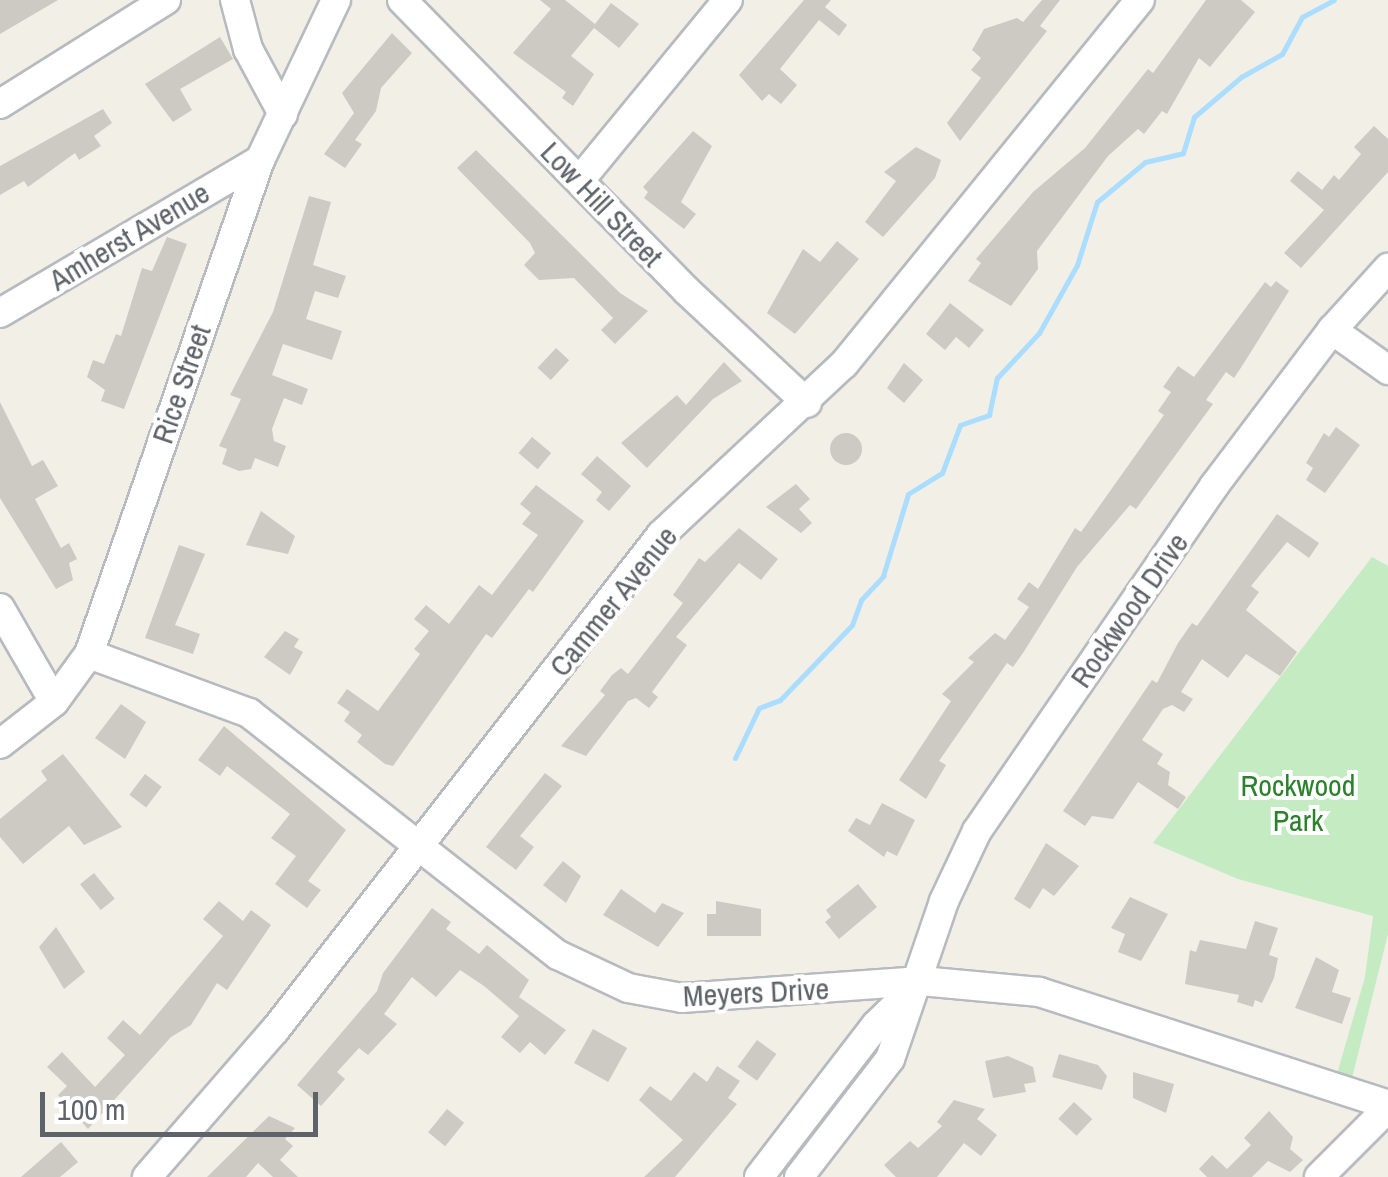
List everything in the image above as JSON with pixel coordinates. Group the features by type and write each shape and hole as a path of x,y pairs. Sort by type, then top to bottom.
{"street":[{"path":"0,104 166,0"},
{"path":"234,0 248,49 283,114"},
{"name":"Rice Street","path":"0,744 54,702 88,654 260,160 336,0"},
{"name":"Low Hill Street","path":"402,0 807,403"},
{"path":"580,180 728,0"},
{"name":"Cammer Avenue","path":"147,1177 420,848 661,534 807,403 1140,0"},
{"name":"Amherst Avenue","path":"0,314 260,160"},
{"name":"Rockwood Drive","path":"800,1177 890,1060 921,982 944,900 977,831 1214,486 1332,330 1388,268"},
{"path":"1332,330 1388,370"},
{"path":"0,608 54,702"},
{"name":"Meyers Drive","path":"88,654 250,713 558,955 654,995 715,997 921,982 1039,992 1388,1107"},
{"path":"759,1177 876,1025 921,982"},
{"path":"1319,1177 1388,1107"}],"green space":[{"name":"Rockwood Park","path":"1372,557 1388,566 1388,934 1352,1078 1337,1074 1365,977 1373,916 1238,879 1153,843"}],"building":[{"path":"0,0 58,0 0,34"},
{"path":"540,0 565,0 595,24 611,3 639,24 619,48 594,28 571,56 594,74 573,106 562,98 566,92 513,53 551,9"},
{"path":"804,0 831,0 825,7 847,25 839,36 819,20 780,69 797,85 781,104 769,94 762,101 739,75"},
{"path":"1042,0 1060,0 1040,26 1047,31 960,141 947,123 981,78 971,70 981,58 972,50 984,29 1017,18 1023,22"},
{"path":"1206,0 1241,0 1255,12 1210,67 1199,58 1167,114 1162,111 1144,134 1138,129 1108,156 1037,251 1038,269 1011,306 968,281 981,263 976,259 1033,192 1085,148 1148,69 1153,73"},
{"path":"392,33 412,53 381,88 376,111 355,140 362,144 345,168 324,154 354,113 342,93"},
{"path":"220,37 233,59 180,89 192,110 173,122 145,84"},
{"path":"103,109 112,123 94,136 101,146 79,160 75,153 28,187 24,181 0,195 0,166"},
{"path":"1374,126 1388,139 1388,172 1301,268 1284,253 1324,210 1290,181 1298,171 1322,190 1334,175 1339,180 1361,154 1354,147"},
{"path":"693,131 712,146 681,202 696,214 684,229 644,198 648,192 643,187"},
{"path":"916,147 941,160 935,178 883,237 865,222 896,181 884,172"},
{"path":"476,150 620,293 648,311 615,344 601,330 613,318 574,278 539,280 524,265 535,253 530,243 457,168"},
{"path":"309,196 331,202 313,265 346,276 338,298 315,291 306,319 342,331 332,360 283,344 272,375 308,389 302,405 284,398 272,429 274,441 286,446 278,467 255,458 251,469 239,471 222,464 227,449 219,446 241,399 230,395 273,312"},
{"path":"167,237 187,244 124,409 101,401 105,390 87,377 93,360 104,364 116,334 121,336 142,268 152,271"},
{"path":"837,241 859,259 795,334 767,313 803,249 820,262"},
{"path":"1276,281 1289,291 1234,378 1226,372 1206,400 1213,404 1136,509 1130,505 1077,567 1023,653 1013,667 1007,663 939,761 946,765 926,799 899,780 951,701 942,694 974,662 968,658 995,633 1005,640 1029,607 1017,599 1029,582 1038,589 1075,528 1081,532 1164,415 1158,411 1171,392 1163,387 1178,366 1194,377 1265,282 1271,287"},
{"path":"950,303 984,330 969,348 956,337 945,350 926,334"},
{"path":"556,348 569,360 551,380 538,368"},
{"path":"724,362 742,381 713,399 647,468 621,443 677,395 686,405"},
{"path":"904,363 923,380 904,403 887,388"},
{"path":"0,402 32,466 43,460 58,486 35,499 61,548 69,543 77,559 69,563 73,580 56,589 0,498"},
{"path":"1336,427 1360,445 1325,493 1306,480 1313,468 1306,463 1324,433 1329,437"},
{"path":"846,433 857,438 862,449 857,460 846,465 835,460 830,449 835,438"},
{"path":"532,437 551,453 538,469 519,453"},
{"path":"597,456 631,486 609,511 596,500 602,492 581,474"},
{"path":"796,484 810,499 799,509 812,523 801,533 766,507"},
{"path":"536,485 584,521 533,592 529,589 492,638 486,634 393,766 385,764 357,742 362,735 344,721 350,712 337,703 347,689 378,711 420,654 414,649 429,631 414,619 426,605 449,624 479,585 492,595 538,535 522,524 531,513 520,504"},
{"path":"261,511 295,536 288,554 246,545"},
{"path":"1277,514 1319,543 1309,558 1287,542 1251,586 1259,592 1246,610 1297,652 1280,676 1246,654 1228,678 1202,659 1181,692 1193,699 1184,712 1172,705 1163,709 1142,740 1163,754 1157,764 1170,772 1168,785 1186,797 1178,809 1138,782 1113,819 1092,816 1085,826 1063,811 1152,680 1157,683 1192,623 1197,626"},
{"path":"739,528 778,559 761,580 739,563 676,637 687,645 652,692 658,697 649,708 636,698 628,701 586,756 561,746 605,695 600,691 612,675 621,668 628,674 683,603 673,595 699,558 705,562"},
{"path":"179,545 205,554 175,625 200,634 193,654 145,638"},
{"path":"285,631 299,639 294,647 303,652 290,675 264,657"},
{"path":"121,704 146,722 125,759 95,738"},
{"path":"224,726 346,830 308,881 321,890 307,908 275,884 296,856 271,838 290,814 227,766 220,776 198,760"},
{"path":"63,754 122,827 84,845 69,826 23,864 0,837 0,819 47,780 41,771"},
{"path":"545,773 562,786 520,836 534,847 516,870 486,847"},
{"path":"145,774 162,787 146,807 129,795"},
{"path":"882,803 915,820 897,856 887,851 884,857 848,831 856,818 870,825"},
{"path":"1046,843 1079,866 1054,896 1043,888 1030,909 1014,899"},
{"path":"563,861 581,876 566,903 543,885"},
{"path":"94,873 115,899 101,910 80,884"},
{"path":"858,884 877,907 839,939 825,922 831,917 826,910"},
{"path":"621,889 655,913 662,903 684,913 658,947 603,915"},
{"path":"1130,897 1168,914 1141,961 1118,952 1125,934 1111,928"},
{"path":"219,901 243,921 251,910 271,925 227,990 217,983 191,1025 171,1037 88,1129 58,1095 67,1086 47,1067 62,1052 95,1087 125,1055 107,1038 123,1020 140,1035 223,936 203,919"},
{"path":"716,901 761,909 761,936 707,936 707,914 716,914"},
{"path":"432,908 451,922 446,929 479,954 487,945 529,980 519,997 566,1030 545,1055 530,1042 520,1053 501,1037 519,1016 484,986 460,970 436,997 412,977 384,1014 397,1024 368,1055 359,1048 337,1072 345,1079 321,1106 297,1085 377,991 383,973"},
{"path":"1255,921 1278,928 1269,955 1278,958 1274,978 1262,1003 1255,1000 1253,1007 1237,1002 1239,995 1185,984 1190,950 1196,952 1200,940 1246,949"},
{"path":"56,927 85,972 64,989 39,947"},
{"path":"1316,957 1339,970 1332,992 1351,998 1342,1024 1295,1008"},
{"path":"593,1029 627,1048 608,1082 574,1063"},
{"path":"757,1040 776,1054 757,1081 738,1067"},
{"path":"1059,1054 1098,1065 1107,1076 1102,1090 1052,1077"},
{"path":"1008,1056 1033,1067 1036,1082 1024,1084 1026,1092 993,1098 985,1061"},
{"path":"717,1066 740,1081 728,1098 737,1104 675,1177 644,1177 683,1140 639,1100 650,1086 671,1101 694,1072 707,1082"},
{"path":"1133,1072 1174,1084 1166,1113 1133,1098"},
{"path":"954,1100 985,1109 977,1119 997,1135 981,1156 964,1143 937,1177 896,1177 884,1165 910,1141 918,1148 942,1126 937,1122"},
{"path":"1074,1102 1092,1119 1077,1136 1058,1119"},
{"path":"447,1109 464,1123 445,1146 428,1132"},
{"path":"1269,1111 1293,1137 1290,1149 1303,1160 1290,1172 1268,1161 1252,1177 1207,1177 1199,1169 1212,1155 1227,1169 1251,1145 1244,1138"},
{"path":"269,1116 295,1128 285,1139 293,1146 280,1160 298,1177 273,1177 258,1163 246,1177 207,1177"},
{"path":"61,1142 78,1162 60,1177 21,1177"}],"waterway":[{"path":"735,758 759,708 780,700 852,625 861,600 883,576 908,494 942,473 960,425 989,415 997,378 1039,333 1077,265 1097,202 1145,162 1183,153 1194,117 1241,77 1282,54 1302,17 1334,0"}]}
